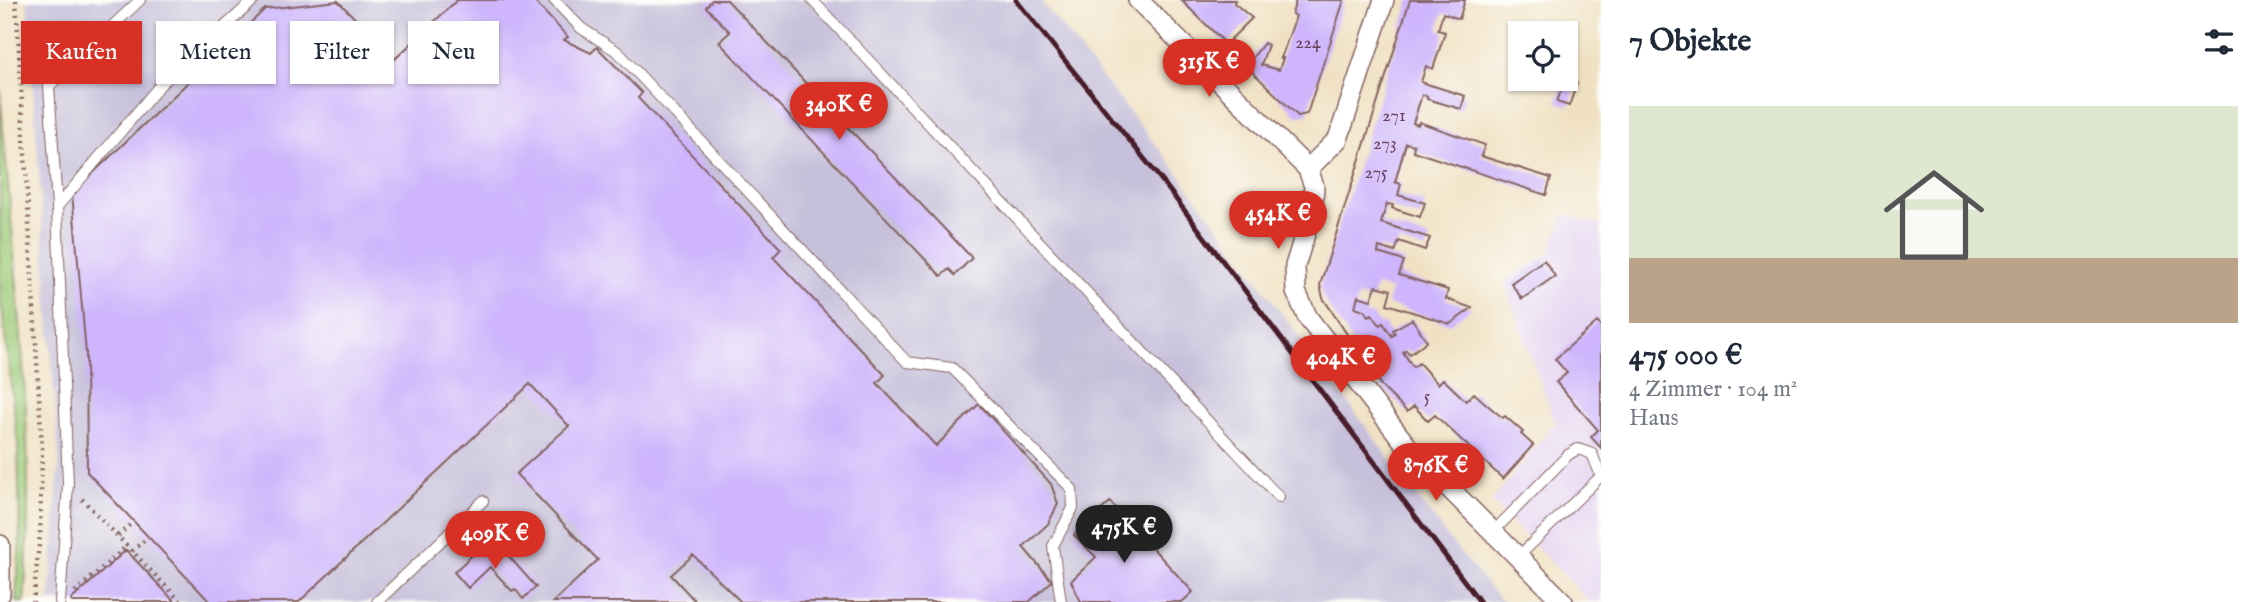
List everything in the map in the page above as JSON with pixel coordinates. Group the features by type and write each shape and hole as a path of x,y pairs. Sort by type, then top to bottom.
{"street":[{"path":"1138,0 1308,169 1314,186 1313,208 1295,266 1296,292 1308,318 1407,446 1563,602"},
{"path":"1308,169 1338,139 1384,0"},
{"path":"0,545 1,586"}],"lane":[{"path":"60,602 68,484 50,86 140,0"},
{"path":"57,207 161,84 254,0"},
{"path":"554,0 581,28 618,52 907,362 952,368 1072,489 1073,508 1053,546 1061,602"},
{"path":"812,0 1279,497"},
{"path":"1493,531 1568,455 1578,449 1592,454 1601,475 1518,557"},
{"path":"377,602 483,501"}],"path":[{"path":"16,0 42,448 40,536 33,602"},
{"path":"68,484 181,602"},
{"path":"118,536 134,522"},
{"path":"132,551 149,537"},
{"path":"75,592 127,546"}],"shaded area":[{"path":"27,0 1040,0 1175,169 1449,539 1502,602 50,602 59,461 33,84 142,84 142,21 28,21"},
{"path":"1565,214 1601,225 1601,602 1590,602 1492,501 1555,423 1504,282 1549,253"}],"green space":[{"path":"0,88 26,409 28,474 24,602 16,602 20,541 18,444 0,293"}],"building":[{"path":"457,0 533,0 568,37 564,40 591,53 597,47 642,93 638,98 781,249 773,257 885,375 877,383 936,446 979,404 1051,484 1058,504 1048,524 1023,547 1052,581 1029,602 741,602 693,555 671,575 696,602 553,602 598,560 516,474 569,426 530,384 299,602 210,602 87,472 86,353 72,193 186,84 276,84 276,21 252,21 265,9 338,1 358,21 290,21 290,84 394,84 394,58 408,47 408,84 499,84 499,21 435,21"},
{"path":"712,0 727,0 972,258 955,275 949,269 941,276 719,42 730,32 706,7"},
{"path":"1181,0 1235,0 1234,3 1252,18 1226,44"},
{"path":"1296,0 1344,0 1307,114 1298,116 1246,66 1264,43 1268,45 1261,65 1279,70 1296,16 1292,14"},
{"path":"1410,0 1465,0 1459,19 1443,13 1438,30 1445,32 1439,51 1433,69 1426,66 1421,82 1465,96 1461,109 1422,95 1413,123 1418,125 1419,122 1485,145 1481,156 1551,178 1546,195 1413,151 1414,145 1406,143 1395,182 1401,184 1398,195 1425,203 1420,217 1387,204 1381,223 1430,238 1425,250 1399,241 1395,252 1379,247 1378,253 1404,261 1399,275 1448,290 1446,299 1472,308 1450,324 1387,304 1391,290 1376,286 1371,300 1358,296 1355,307 1364,310 1368,316 1372,314 1392,336 1395,334 1393,330 1412,319 1427,341 1410,354 1406,350 1403,352 1413,367 1419,363 1438,384 1443,379 1466,401 1474,393 1523,432 1521,434 1533,445 1503,479 1435,415 1428,421 1414,406 1407,412 1382,387 1323,298 1320,285"},
{"path":"1561,91 1574,91 1569,106 1557,102"},
{"path":"1544,260 1555,276 1522,299 1511,283"},
{"path":"1597,322 1601,326 1601,448 1591,437 1598,430 1556,382 1567,373 1555,359"},
{"path":"1110,502 1193,592 1182,602 1081,602 1071,581 1096,557 1074,535"},
{"path":"483,545 498,561 506,553 536,587 523,599 490,567 468,588 454,572"},
{"path":"126,550 175,602 72,602 71,600"}],"railway":[{"path":"1016,0 1163,182 1480,602"}]}
